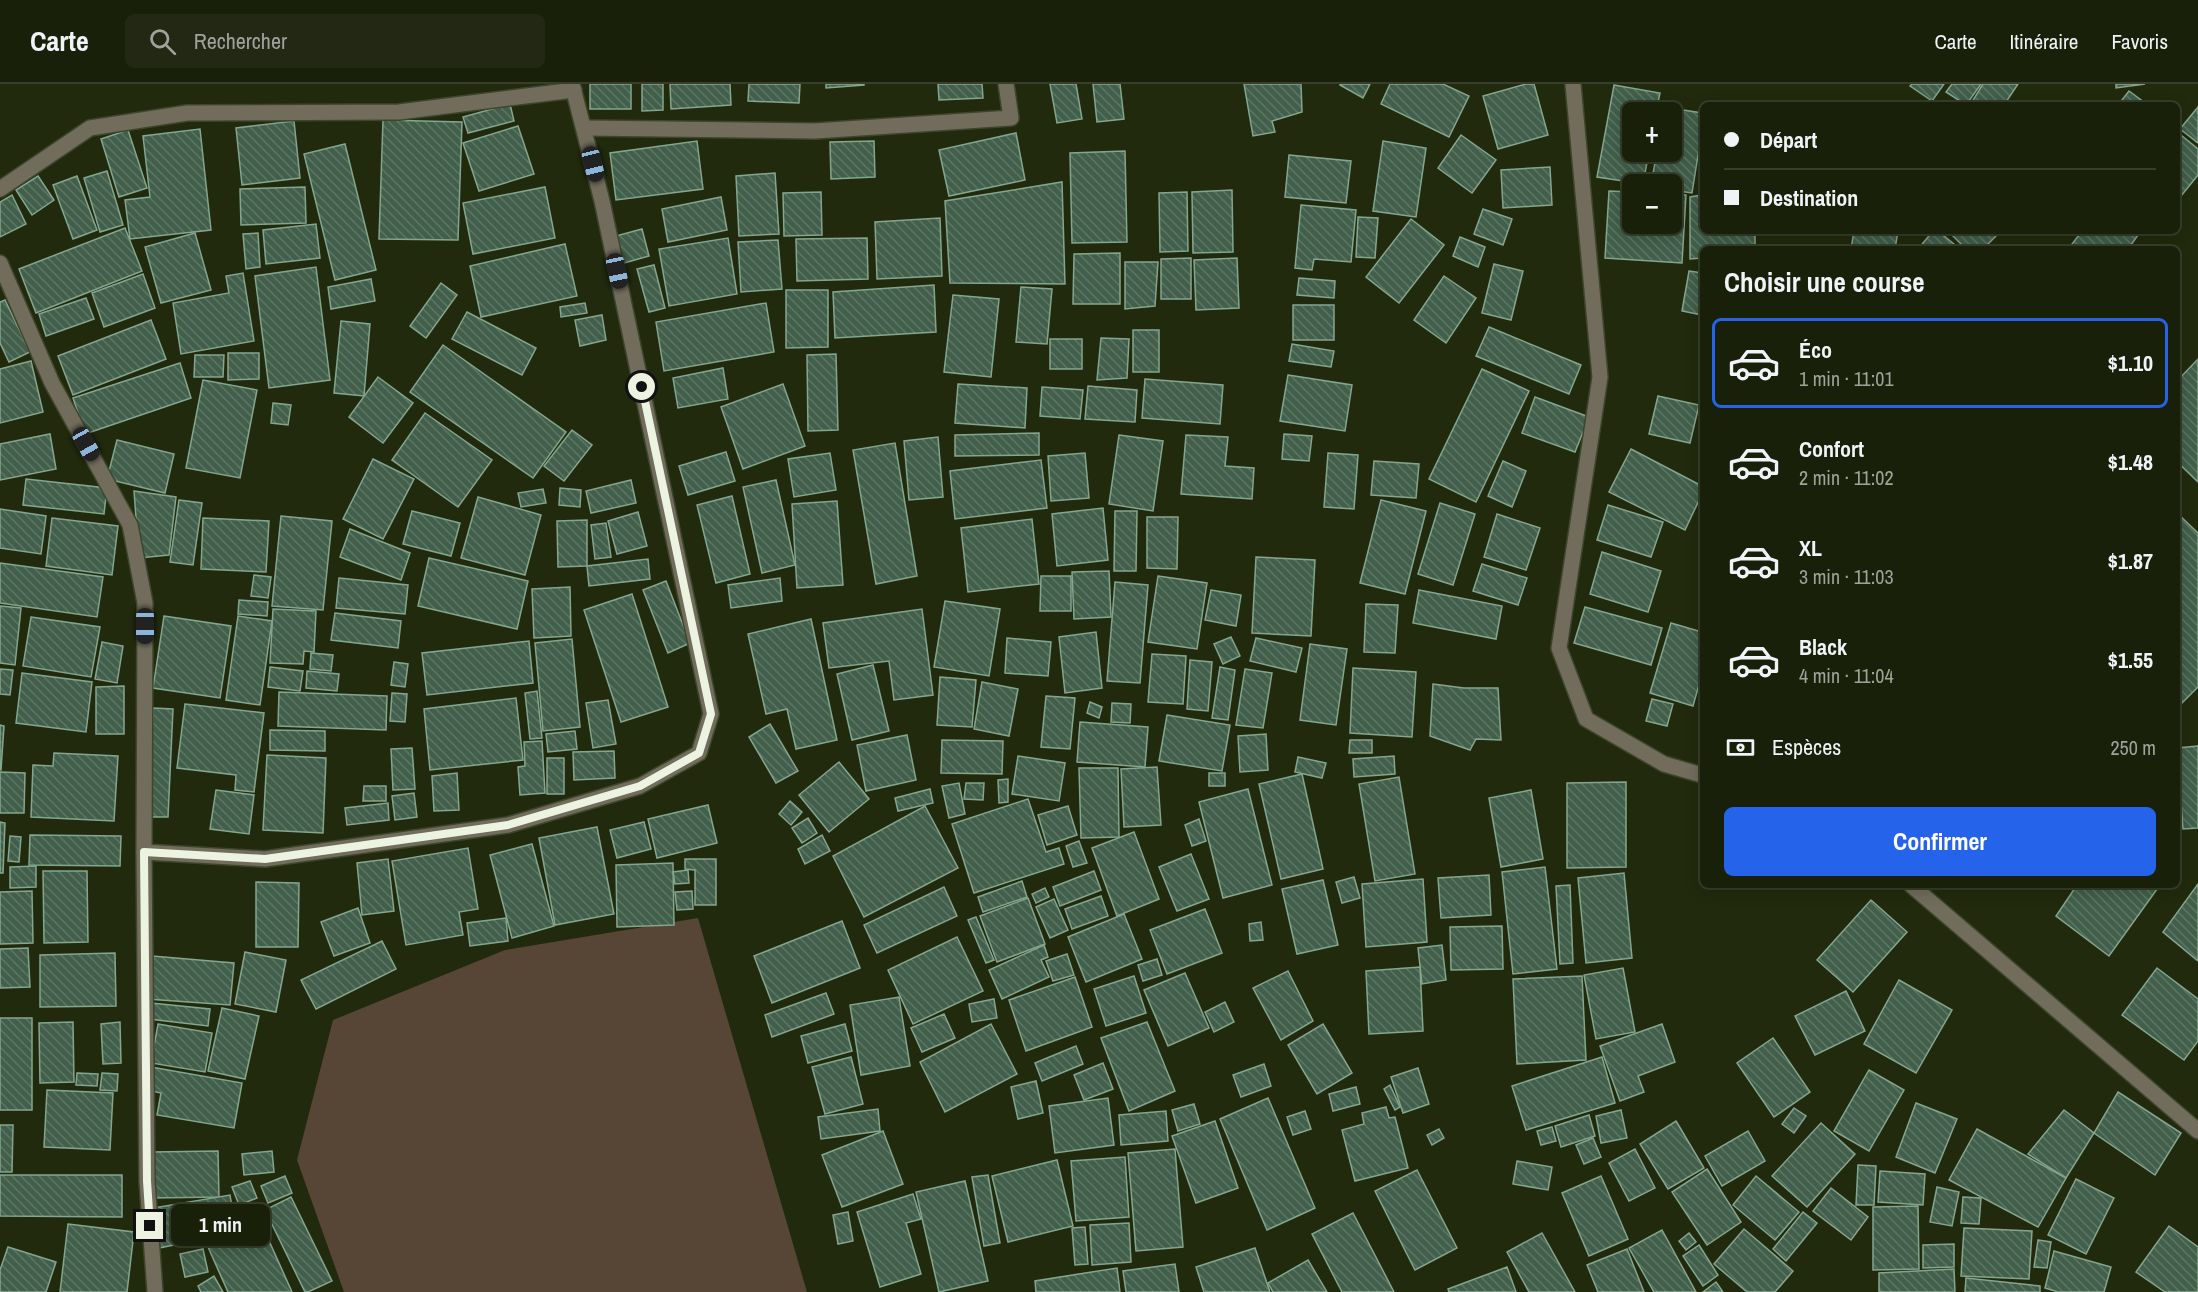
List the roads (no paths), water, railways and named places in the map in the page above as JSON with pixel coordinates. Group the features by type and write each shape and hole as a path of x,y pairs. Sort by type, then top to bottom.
{"street":[{"path":"584,128 815,131 1011,118 1006,84"},
{"path":"1573,84 1600,377 1559,648 1586,719 1664,764 1700,775"},
{"path":"0,189 90,128 187,113 399,112 573,87 605,212 711,714 699,753 640,786 508,825 265,859 144,852"},
{"path":"0,263 52,383 130,525 145,603 144,852 147,1181 155,1292"},
{"path":"1914,888 2198,1131"}]}
